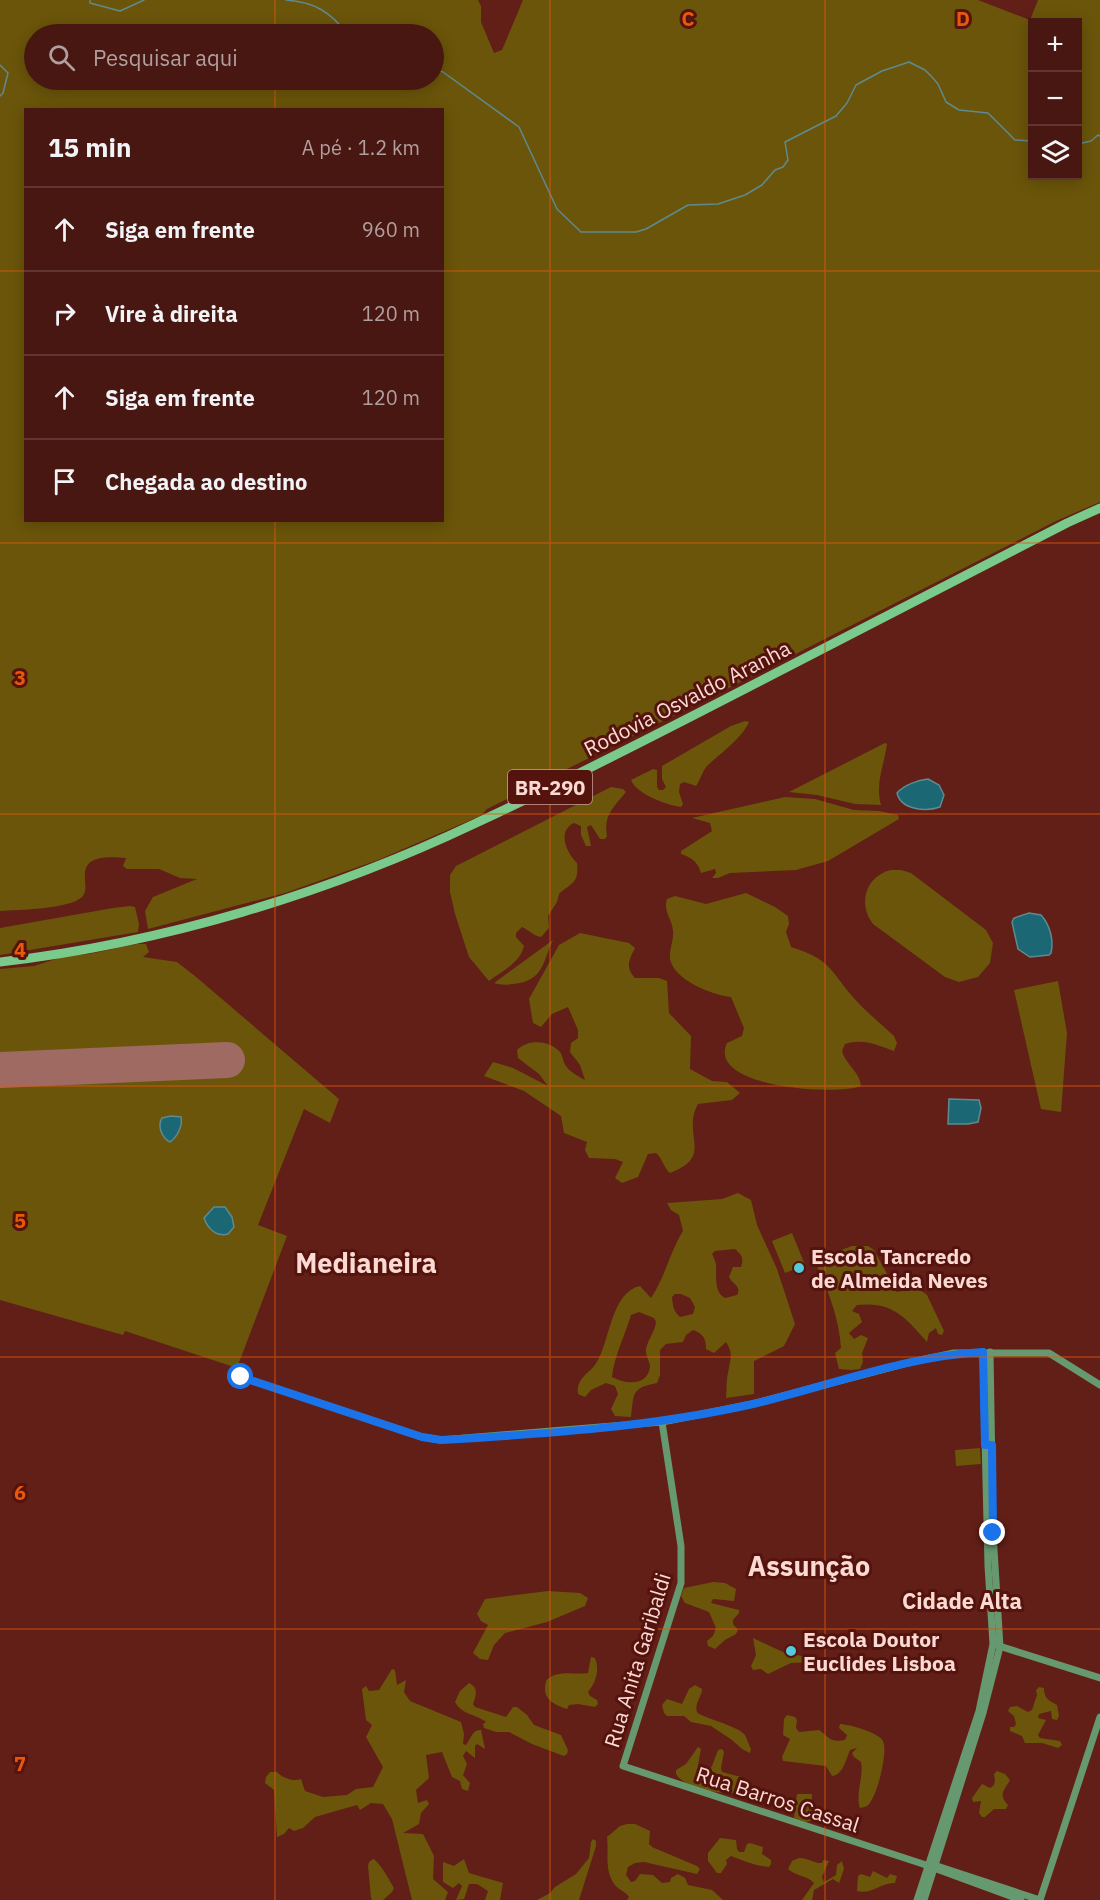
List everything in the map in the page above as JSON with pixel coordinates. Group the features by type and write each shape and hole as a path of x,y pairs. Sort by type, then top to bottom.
{"highway":[{"name":"Rodovia Osvaldo Aranha","path":"0,962 116,944 204,923 298,894 381,864 472,825 608,759 1100,508"}],"street":[{"path":"917,1900 981,1712 997,1645 992,1565 986,1352"},
{"path":"241,1377 422,1437 441,1440 662,1422 752,1404 954,1353 1049,1353 1100,1385"},
{"name":"Rua Anita Garibaldi","path":"623,1766 681,1583 681,1546 662,1422"},
{"path":"997,1645 1100,1678"},
{"path":"1040,1900 1100,1717"},
{"name":"Rua Barros Cassal","path":"623,1766 995,1888 1040,1900"},
{"path":"924,1900 929,1866"},
{"name":"Rua Barros Cassal","path":"995,1888 1021,1900"}],"shaded area":[{"path":"0,0 478,0 481,6 481,22 494,53 502,50 523,0 978,0 1028,19 1028,180 1082,180 1082,18 1031,18 1038,0 1100,0 1100,502 1056,521 487,809 480,816 378,860 285,893 148,929 145,911 153,897 197,879 180,878 159,869 127,869 123,866 126,858 105,858 92,861 88,865 85,871 85,893 76,901 67,904 0,911"},
{"path":"745,721 749,722 746,728 708,765 696,786 684,782 680,784 679,792 683,804 681,807 645,794 631,780 653,769 657,770 657,787 663,790 666,787 662,779 662,766 731,726"},
{"path":"887,744 879,789 881,805 855,804 817,795 789,792"},
{"path":"611,787 623,789 626,792 608,817 607,836 605,839 600,839 591,825 587,827 591,846 586,846 581,835 581,826 574,823 569,827 566,831 565,842 577,863 576,879 559,894 548,916 549,928 541,937 522,927 516,933 516,937 524,946 519,957 489,981 469,957 455,914 450,892 450,875 456,866"},
{"path":"785,797 815,799 854,810 879,811 898,815 899,819 828,861 796,870 730,873 712,878 716,873 715,869 701,873 694,860 681,854 681,851 712,831 710,823 692,818"},
{"path":"891,870 911,873 986,930 993,943 990,963 978,977 959,982 945,977 873,924 866,908 867,891 875,878"},
{"path":"746,893 788,916 789,924 786,932 791,947 814,956 828,966 867,1012 894,1036 897,1043 894,1051 864,1042 845,1044 842,1051 861,1086 827,1090 777,1085 754,1079 736,1070 726,1058 727,1043 742,1036 744,1028 731,997 704,990 686,980 673,967 670,955 673,931 666,904 667,899 675,896 706,904"},
{"path":"135,907 139,924 138,932 0,955 0,928"},
{"path":"580,933 629,943 635,948 629,963 635,978 659,978 667,981 669,1013 691,1036 690,1069 712,1081 727,1082 740,1093 732,1100 698,1104 693,1125 694,1152 691,1159 683,1166 670,1173 656,1153 648,1154 638,1177 622,1183 615,1178 623,1162 615,1159 589,1158 585,1150 587,1142 564,1133 561,1116 524,1091 484,1076 493,1062 513,1068 548,1086 539,1074 518,1058 517,1050 522,1046 539,1042 555,1048 561,1054 567,1068 585,1080 580,1065 570,1052 571,1043 578,1038 578,1030 568,1007 552,1014 541,1027 533,1023 529,999 559,945"},
{"path":"553,940 544,963 531,979 511,984 494,983"},
{"path":"146,944 149,952 143,957 177,962 339,1099 330,1123 304,1109 258,1225 287,1236 237,1368 125,1331 123,1335 0,1300 0,969 34,966 65,956 89,954"},
{"path":"1058,981 1067,1033 1061,1112 1041,1109 1014,990"},
{"path":"738,1193 751,1200 757,1225 777,1269 795,1324 784,1346 754,1361 754,1394 726,1398 730,1350 726,1342 714,1353 706,1349 704,1337 693,1330 686,1335 683,1342 666,1344 660,1350 660,1375 657,1383 642,1387 635,1393 631,1417 615,1416 611,1409 618,1394 615,1386 606,1383 591,1390 585,1397 578,1394 579,1383 598,1360 613,1317 623,1297 640,1286 651,1298 660,1282 683,1231 679,1215 671,1210 667,1203 722,1199","holes":["735,1249 742,1257 742,1264 741,1267 733,1267 729,1277 738,1292 737,1295 725,1298 717,1287 716,1264 712,1254 715,1251","675,1294 681,1294 690,1298 695,1307 693,1314 680,1317 673,1306 672,1297","639,1312 654,1318 656,1322 646,1349 650,1367 648,1373 645,1378 635,1382 612,1377 617,1354 631,1315"]},
{"path":"792,1233 805,1265 785,1273 772,1241"},
{"path":"852,1246 868,1246 874,1250 897,1292 918,1288 927,1295 944,1331 942,1335 938,1334 936,1328 929,1333 927,1342 898,1313 880,1306 857,1305 852,1311 859,1314 862,1322 849,1333 854,1339 861,1335 868,1338 862,1353 863,1362 860,1369 839,1369 835,1353 841,1348 838,1325 828,1292 814,1260"},
{"path":"980,1448 981,1464 956,1466 955,1450"},
{"path":"713,1582 725,1583 736,1589 734,1601 713,1599 711,1603 739,1610 733,1620 738,1630 736,1634 715,1649 708,1646 707,1641 713,1636 716,1628 709,1612 685,1603 681,1596 684,1588"},
{"path":"548,1591 580,1593 588,1598 585,1606 547,1622 505,1633 494,1645 488,1660 480,1659 473,1653 488,1625 481,1621 477,1614 485,1599"},
{"path":"753,1638 785,1653 813,1658 812,1662 791,1663 768,1674 761,1669 753,1670 751,1666 756,1655"},
{"path":"591,1657 595,1658 597,1671 588,1692 598,1704 595,1707 569,1705 567,1709 551,1701 545,1692 548,1679 563,1673 588,1673"},
{"path":"392,1669 395,1670 397,1685 406,1680 404,1692 410,1701 461,1722 464,1734 463,1744 466,1745 474,1733 481,1730 485,1749 477,1744 475,1758 466,1751 463,1756 467,1764 463,1775 470,1783 468,1791 462,1789 460,1781 452,1777 442,1752 426,1755 429,1778 416,1790 418,1803 427,1800 429,1804 421,1813 419,1824 403,1833 423,1834 434,1856 433,1879 448,1892 445,1900 412,1900 392,1819 383,1804 371,1803 360,1810 357,1805 315,1817 303,1828 294,1831 289,1828 277,1837 274,1790 265,1783 270,1772 277,1772 292,1780 301,1779 305,1791 323,1797 347,1795 356,1789 373,1787 383,1767 366,1737 372,1725 366,1720 362,1689 366,1686 369,1691 379,1690"},
{"path":"469,1683 475,1689 473,1704 475,1707 506,1717 513,1707 517,1707 534,1725 561,1735 568,1750 567,1754 564,1756 532,1744 509,1732 496,1732 484,1728 483,1724 486,1722 465,1712 455,1702 460,1691"},
{"path":"695,1685 702,1689 697,1712 741,1731 751,1749 750,1753 711,1726 691,1722 684,1716 667,1716 664,1713 662,1705 667,1699 682,1704 689,1689"},
{"path":"1039,1687 1044,1688 1047,1698 1057,1705 1059,1716 1057,1720 1052,1719 1051,1711 1039,1714 1038,1718 1046,1720 1038,1735 1040,1738 1060,1741 1062,1745 1058,1748 1042,1743 1025,1743 1022,1736 1010,1731 1010,1727 1016,1724 1014,1716 1008,1711 1010,1707 1017,1706 1028,1712 1032,1710 1037,1695 1036,1690"},
{"path":"787,1715 795,1717 796,1728 799,1732 819,1730 833,1740 845,1740 847,1735 839,1728 840,1724 881,1738 884,1746 882,1771 877,1789 868,1805 860,1808 861,1762 852,1753 857,1748 850,1750 839,1773 832,1776 826,1766 783,1761 782,1757 790,1739 783,1735 784,1719"},
{"path":"698,1747 701,1749 698,1765 707,1772 718,1750 722,1749 724,1752 722,1772 741,1777 741,1785 737,1793 713,1792 695,1787 687,1784 676,1774 676,1770 686,1764"},
{"path":"997,1771 1005,1774 1010,1780 1003,1795 1008,1805 1006,1809 994,1809 982,1817 979,1813 981,1801 973,1802 972,1798 982,1784 990,1788 993,1786 994,1774"},
{"path":"797,1794 812,1794 811,1810 816,1811 816,1820 805,1822 794,1818"},
{"path":"635,1824 650,1831 649,1844 652,1847 700,1869 697,1874 644,1862 635,1863 628,1867 626,1875 631,1882 635,1881 640,1874 653,1875 662,1883 670,1882 671,1878 678,1874 685,1878 688,1885 712,1890 723,1900 627,1900 629,1897 615,1885 609,1874 607,1837 620,1826"},
{"path":"720,1838 736,1840 739,1852 744,1852 747,1844 750,1843 763,1847 762,1854 771,1860 771,1864 769,1867 759,1866 731,1856 726,1860 727,1864 721,1873 717,1873 708,1861 708,1853"},
{"path":"593,1839 596,1841 596,1846 579,1900 537,1900 576,1874 589,1858"},
{"path":"799,1858 820,1863 823,1860 829,1861 822,1877 824,1882 836,1875 837,1865 842,1861 844,1869 839,1883 833,1879 814,1890 812,1900 802,1900 814,1883 788,1869 792,1861"},
{"path":"373,1859 394,1888 383,1900 372,1900 371,1898 368,1866"},
{"path":"464,1859 469,1873 503,1883 500,1900 485,1900 488,1891 477,1884 469,1884 464,1899 456,1900 462,1886 459,1883 453,1888 443,1882 443,1862 454,1866"},
{"path":"873,1871 887,1878 890,1874 897,1876 895,1883 867,1891 857,1891 858,1876 861,1874 870,1877"}],"water":[{"path":"928,779 939,785 944,795 940,807 915,808 899,799 897,793 903,788"},
{"path":"1029,913 1041,915 1047,923 1052,943 1049,955 1030,957 1018,949 1012,922 1014,918"},
{"path":"949,1099 979,1100 981,1108 978,1122 948,1124"},
{"path":"181,1117 181,1124 179,1131 170,1142 163,1135 160,1125 162,1118"},
{"path":"214,1207 225,1207 232,1217 234,1227 228,1234 216,1233 206,1222 204,1218"}],"waterway":[{"path":"90,0 90,3 120,11 144,0"},
{"path":"286,0 313,6 328,14 338,24"},
{"path":"444,73 519,127 557,209 581,232 636,232 646,229 688,205 718,204 745,195 762,185 775,170 783,167 788,160 785,142 836,116 847,103 856,85 882,71 909,62 925,70 932,77 938,84 946,102 959,110 988,113 1015,140 1028,141"},
{"path":"0,65 8,73 3,93 0,96"},
{"path":"1082,143 1100,136"}],"runway":[{"path":"0,1070 227,1060"}],"place":[{"name":"Escola Tancredo de Almeida Neves","path":"799,1268"},
{"name":"Escola Doutor Euclides Lisboa","path":"791,1651"}],"district":[{"name":"Medianeira","path":"366,1262"},
{"name":"Assunção","path":"809,1565"},
{"name":"Cidade Alta","path":"962,1600"}],"route":[{"path":"241,1377 422,1437 441,1440 662,1422 752,1404 911,1362 954,1353 983,1352 985,1445 992,1445 993,1533"}]}
